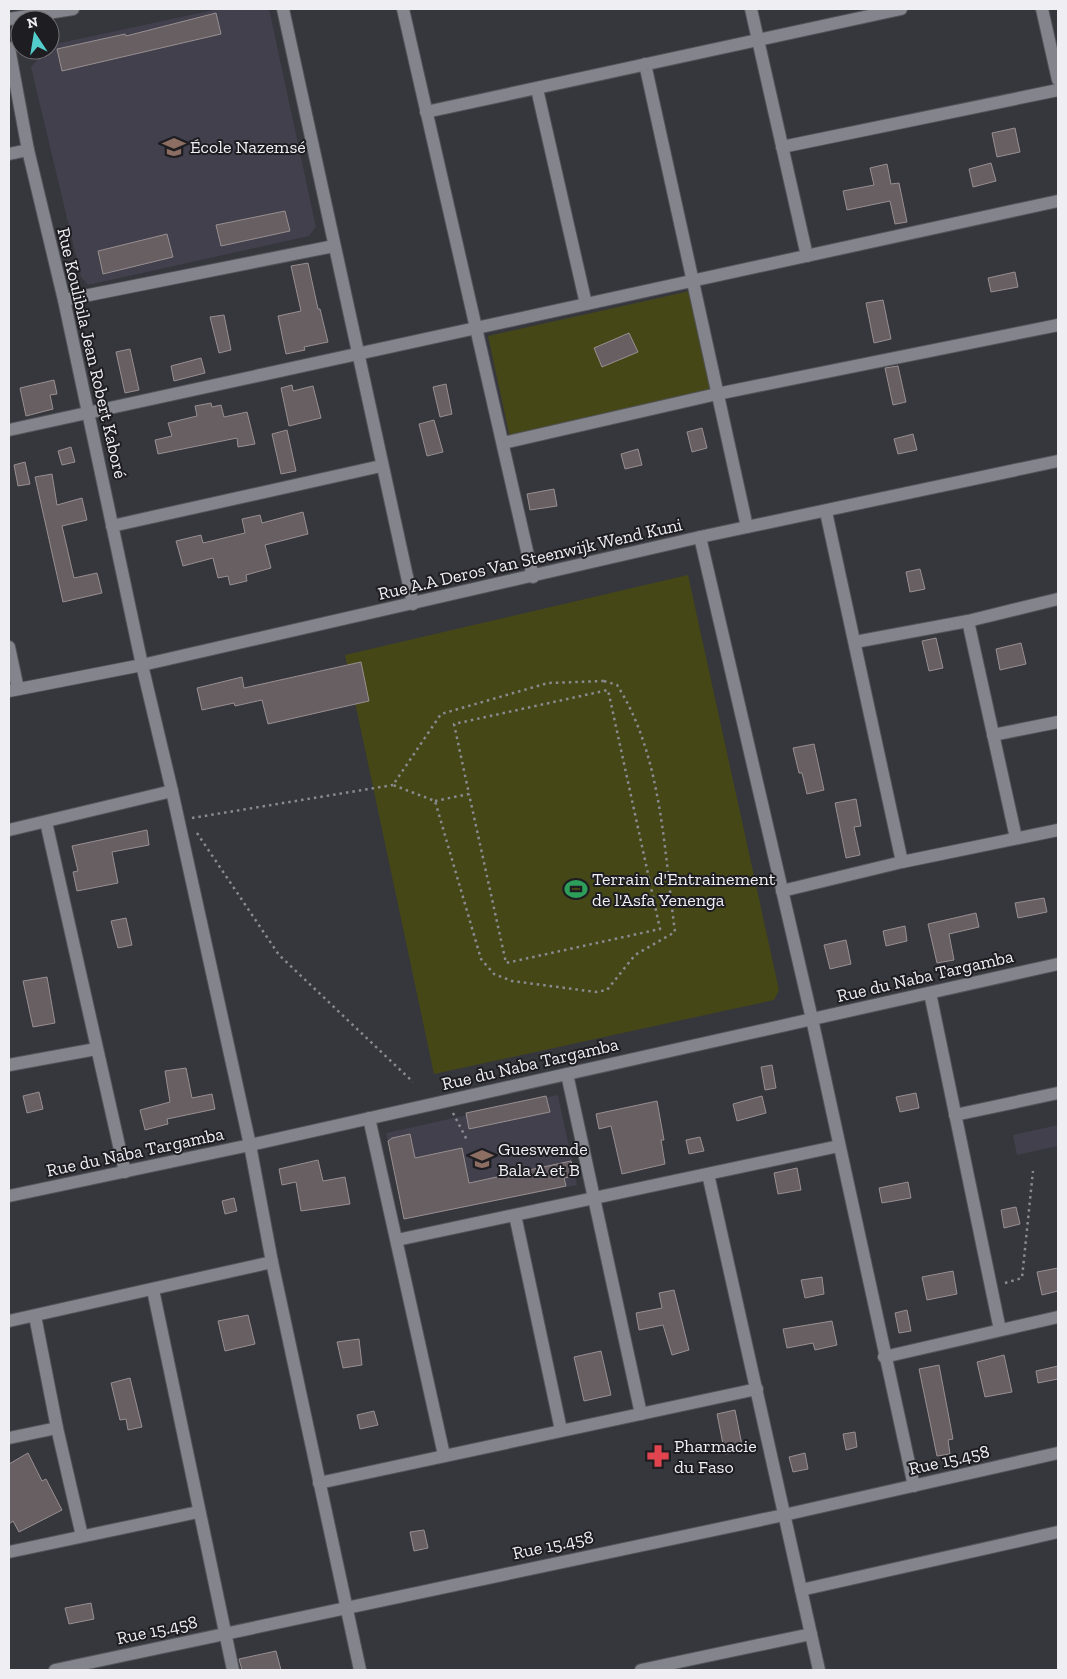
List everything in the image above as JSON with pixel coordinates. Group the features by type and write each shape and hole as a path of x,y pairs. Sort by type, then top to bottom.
{"street":[{"path":"9,19 73,9"},
{"path":"283,9 381,466 413,604"},
{"path":"403,9 533,577"},
{"path":"752,9 807,256"},
{"path":"426,112 901,9"},
{"path":"1042,9 1058,80"},
{"name":"Rue Koulibila Jean Robert Kaboré","path":"9,48 28,150 64,300 142,665 172,791 183,819 272,1262 360,1670"},
{"path":"645,64 747,528"},
{"path":"537,89 586,304"},
{"path":"782,146 1058,90"},
{"path":"9,154 28,150"},
{"path":"9,430 476,330 586,304 1058,201"},
{"path":"64,300 334,246"},
{"path":"503,442 718,394 1058,325"},
{"name":"Rue A.A Deros Van Steenwijk Wend Kuni","path":"13,690 142,665 533,577 700,537 826,512 1058,461"},
{"path":"112,526 381,466"},
{"path":"826,512 902,862"},
{"path":"700,537 812,1019 884,1357 914,1486"},
{"path":"855,642 968,621 1058,600"},
{"path":"968,621 1016,838"},
{"path":"9,647 13,690"},
{"path":"994,735 1058,722"},
{"path":"9,830 172,791"},
{"path":"46,822 125,1172"},
{"path":"782,891 902,862 1058,830"},
{"name":"Rue du Naba Targamba","path":"9,1196 250,1145 1058,964"},
{"path":"930,992 1000,1330"},
{"path":"9,1066 96,1049"},
{"path":"567,1074 641,1414"},
{"path":"955,1115 1058,1093"},
{"path":"369,1118 444,1455"},
{"path":"397,1240 839,1146"},
{"path":"708,1174 819,1670"},
{"path":"515,1215 561,1430"},
{"path":"9,1321 272,1262"},
{"path":"152,1290 233,1670"},
{"path":"35,1316 57,1428 82,1536"},
{"path":"884,1357 1058,1317"},
{"path":"320,1483 757,1389"},
{"path":"9,1438 57,1428"},
{"name":"Rue 15.458","path":"55,1670 784,1515 1058,1453"},
{"path":"9,1552 198,1512"},
{"path":"801,1590 1058,1532"},
{"path":"641,1670 698,1664 811,1634"}],"path":[{"path":"393,785 441,714 548,683 604,681 617,685 632,708 654,774 675,932 635,955 607,990 596,992 512,981 494,974 481,958 475,942 456,866 435,801"},
{"path":"608,690 660,929 506,963 469,794 454,724 608,690"},
{"path":"413,1082 279,955 203,844 183,819 393,785 435,801 469,794"},
{"path":"447,1101 467,1140"},
{"path":"991,1287 1022,1278 1033,1171"}],"shaded area":[{"name":"École Nazemsé","path":"218,9 269,9 316,227 309,236 88,285 81,277 31,67 37,60 60,60 60,43"},
{"name":"Gueswende Bala A et B","path":"558,1095 577,1185 404,1219 386,1133"},
{"path":"1058,1125 1058,1146 1017,1155 1013,1135"}],"green space":[{"path":"690,291 713,394 510,438 488,336"},
{"name":"Terrain d'Entrainement de l'Asfa Yenenga","path":"688,575 779,990 774,1000 434,1074 345,655"}],"building":[{"path":"216,13 221,34 62,71 60,60 60,48 125,34 126,36"},
{"path":"1015,128 1020,152 997,157 992,133"},
{"path":"991,163 996,181 973,187 969,169"},
{"path":"887,164 891,184 899,183 907,222 895,224 890,201 847,210 843,191 874,185 870,168"},
{"path":"285,211 290,231 221,246 216,225"},
{"path":"167,234 173,257 103,274 98,251"},
{"path":"308,263 318,309 320,309 328,342 304,347 305,350 286,354 278,316 301,311 291,266"},
{"path":"1015,272 1018,287 991,292 988,278"},
{"path":"883,300 891,339 874,343 866,303"},
{"path":"224,315 231,350 219,353 210,317"},
{"path":"629,333 638,352 602,367 594,348"},
{"path":"130,349 139,390 125,393 116,352"},
{"path":"201,358 205,373 174,381 171,366"},
{"path":"898,366 906,402 893,405 885,368"},
{"path":"54,380 57,394 50,395 53,409 26,416 20,388"},
{"path":"446,384 452,414 440,417 433,387"},
{"path":"292,385 293,391 313,386 321,418 289,426 281,388"},
{"path":"211,403 212,407 221,405 224,417 247,412 255,444 238,447 237,438 158,454 155,440 172,436 168,423 197,416 195,406"},
{"path":"434,420 443,452 427,456 419,424"},
{"path":"702,428 707,448 692,452 687,432"},
{"path":"287,430 296,471 281,474 272,434"},
{"path":"913,434 917,450 898,454 894,439"},
{"path":"71,447 75,462 62,465 58,451"},
{"path":"638,449 642,465 625,469 621,454"},
{"path":"25,462 30,484 18,486 14,465"},
{"path":"52,474 57,505 82,498 87,520 62,526 74,578 97,573 102,593 63,602 35,477"},
{"path":"554,489 557,506 530,510 527,494"},
{"path":"303,512 308,534 265,545 271,568 246,575 247,581 230,585 228,576 218,578 213,558 183,566 176,541 201,535 203,543 245,533 242,519 260,515 262,523"},
{"path":"920,569 925,589 910,592 906,572"},
{"path":"936,638 943,668 929,671 922,641"},
{"path":"1021,643 1026,664 1000,670 996,649"},
{"path":"361,662 369,701 268,724 262,700 235,706 234,703 202,710 197,688 242,677 244,688"},
{"path":"814,744 824,790 807,794 802,773 799,773 793,748"},
{"path":"856,799 861,826 854,827 860,855 846,858 835,803"},
{"path":"147,830 149,845 112,852 118,883 77,891 73,872 78,871 72,846"},
{"path":"1044,898 1047,912 1018,918 1015,903"},
{"path":"976,913 979,927 949,934 954,960 937,963 928,924"},
{"path":"126,918 132,945 118,948 111,921"},
{"path":"905,926 907,941 886,946 883,931"},
{"path":"846,940 851,964 830,969 824,945"},
{"path":"47,977 55,1023 33,1027 23,981"},
{"path":"772,1065 776,1088 765,1090 761,1067"},
{"path":"186,1068 192,1098 212,1094 215,1109 167,1119 168,1124 145,1130 140,1110 170,1102 165,1071"},
{"path":"39,1092 43,1109 27,1113 23,1096"},
{"path":"916,1093 919,1108 900,1112 896,1097"},
{"path":"546,1096 550,1112 469,1129 466,1113"},
{"path":"762,1096 766,1113 737,1121 733,1104"},
{"path":"657,1101 664,1140 661,1140 665,1164 622,1174 611,1126 599,1129 596,1114"},
{"path":"410,1134 415,1158 462,1148 469,1183 571,1161 575,1176 564,1178 566,1186 404,1219 388,1141 392,1138"},
{"path":"700,1137 704,1151 689,1154 686,1140"},
{"path":"318,1160 323,1181 345,1177 350,1204 301,1211 296,1182 282,1185 279,1169"},
{"path":"797,1168 801,1190 778,1194 774,1173"},
{"path":"908,1182 911,1198 882,1203 879,1188"},
{"path":"234,1198 237,1211 225,1214 222,1201"},
{"path":"1016,1207 1020,1224 1004,1228 1001,1210"},
{"path":"1058,1268 1058,1291 1042,1295 1037,1272"},
{"path":"953,1271 957,1294 927,1300 922,1277"},
{"path":"822,1277 824,1294 805,1298 801,1280"},
{"path":"674,1290 689,1350 672,1355 663,1325 639,1330 636,1313 662,1308 659,1293"},
{"path":"907,1310 911,1331 899,1333 895,1313"},
{"path":"248,1315 255,1344 225,1351 218,1321"},
{"path":"832,1321 837,1345 815,1350 813,1343 787,1348 783,1329"},
{"path":"359,1339 362,1365 343,1368 337,1342"},
{"path":"601,1351 611,1395 584,1401 574,1357"},
{"path":"1004,1355 1012,1392 985,1397 977,1362"},
{"path":"939,1365 953,1439 948,1440 950,1454 937,1456 919,1369"},
{"path":"1058,1366 1058,1379 1038,1383 1036,1371"},
{"path":"130,1378 142,1427 128,1430 126,1419 120,1420 111,1383"},
{"path":"735,1410 743,1450 725,1454 717,1414"},
{"path":"374,1411 378,1425 360,1429 357,1415"},
{"path":"855,1432 857,1447 846,1450 843,1434"},
{"path":"28,1453 42,1481 46,1479 62,1510 19,1532 13,1521 9,1524 9,1464"},
{"path":"805,1453 808,1469 793,1472 789,1457"},
{"path":"424,1530 428,1548 414,1551 410,1532"},
{"path":"91,1603 94,1619 69,1624 65,1608"},
{"path":"276,1651 281,1670 242,1670 239,1659"}],"place":[{"name":"École Nazemsé","path":"174,147"},
{"name":"Terrain d'Entrainement de l'Asfa Yenenga","path":"576,889"},
{"name":"Gueswende Bala A et B","path":"482,1159"},
{"name":"Pharmacie du Faso","path":"658,1456"}]}
